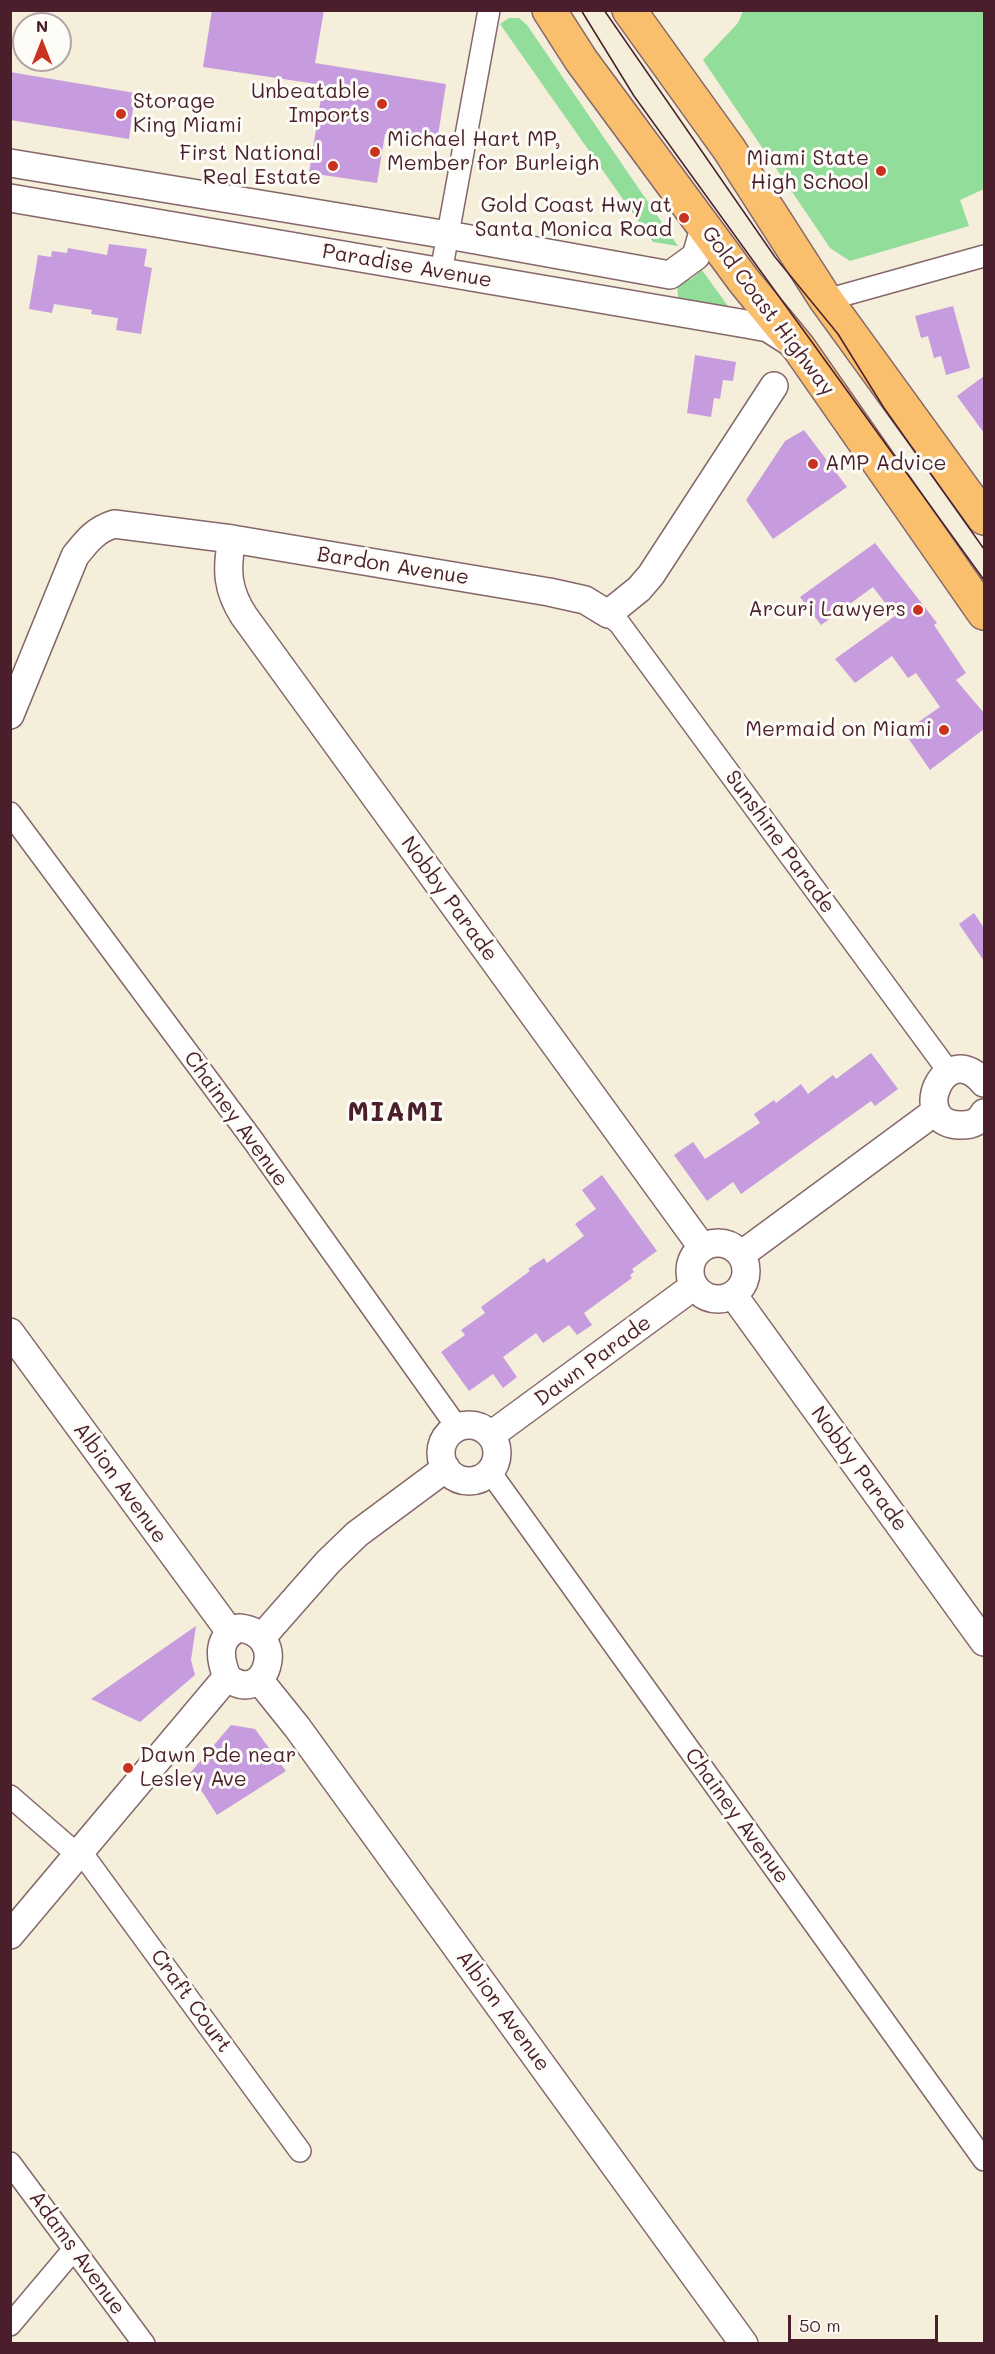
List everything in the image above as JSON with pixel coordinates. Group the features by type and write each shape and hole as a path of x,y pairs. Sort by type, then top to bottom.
{"highway":[{"name":"Gold Coast Highway","path":"549,10 581,60 705,225 744,281 799,348 984,613"},
{"path":"629,10 729,149 826,300 984,518"}],"street":[{"path":"441,272 489,10"},
{"name":"Paradise Avenue","path":"10,163 448,235 670,275"},
{"name":"Paradise Avenue","path":"10,198 768,328 799,348"},
{"path":"665,311 670,275 696,256 705,225"},
{"path":"826,300 984,256"},
{"path":"608,614 639,589 651,575 774,386"},
{"name":"Bardon Avenue","path":"11,712 75,556 88,538 101,528 114,524 130,524 232,539 549,592 585,600 608,614"},
{"name":"Nobby Parade","path":"232,539 228,559 228,584 233,599 244,616 702,1247"},
{"name":"Sunshine Parade","path":"608,614 619,622 949,1072"},
{"name":"Chainey Avenue","path":"10,813 252,1138 457,1427"},
{"path":"982,1121 969,1125 946,1122 936,1112 933,1093 937,1083 949,1072 961,1069 971,1071 984,1080"},
{"path":"742,1254 936,1112"},
{"path":"718,1243 728,1245 742,1254 746,1268 745,1280 734,1296 712,1299 703,1295 694,1286 690,1266 702,1247 718,1243"},
{"name":"Dawn Parade","path":"491,1435 694,1286"},
{"name":"Nobby Parade","path":"734,1296 984,1642"},
{"name":"Albion Avenue","path":"10,1332 230,1632"},
{"path":"470,1424 479,1426 491,1435 498,1449 496,1461 490,1472 477,1480 455,1477 446,1468 441,1447 449,1433 457,1427 470,1424"},
{"path":"262,1637 328,1562 357,1534 446,1468"},
{"name":"Chainey Avenue","path":"490,1472 984,2160"},
{"path":"239,1628 249,1629 262,1637 268,1652 266,1671 260,1680 240,1686 227,1677 221,1649 223,1640 230,1632 239,1628"},
{"path":"10,1935 227,1677"},
{"name":"Albion Avenue","path":"260,1680 297,1727 744,2343"},
{"name":"Craft Court","path":"10,1796 80,1854 300,2151"},
{"name":"Adams Avenue","path":"10,2163 144,2343"},
{"path":"10,2325 74,2249"}],"green space":[{"name":"Miami State High School","path":"743,11 984,11 984,189 960,200 969,226 850,261 830,248 703,60 738,23"},
{"path":"509,18 519,18 527,25 678,246 653,242 500,24"},
{"path":"702,270 733,313 679,307 677,284 691,279"}],"building":[{"path":"212,10 324,10 315,63 446,84 437,142 385,134 377,183 309,173 323,85 203,67"},
{"path":"10,72 135,93 129,139 10,120"},
{"path":"109,244 147,249 144,266 152,268 141,334 116,330 118,318 91,314 92,310 54,304 52,313 29,309 38,255 51,257 52,251 67,253 68,248 107,255"},
{"path":"953,306 970,368 946,375 941,356 934,358 928,336 921,338 915,316"},
{"path":"695,355 736,362 733,381 723,380 720,399 714,398 711,417 687,413"},
{"path":"984,376 984,433 957,396"},
{"path":"804,430 847,487 773,539 746,500 785,441"},
{"path":"875,543 937,623 934,625 966,673 956,680 984,713 984,729 930,770 904,732 940,707 916,673 908,678 892,656 855,683 835,659 895,616 873,587 821,625 800,597"},
{"path":"974,913 984,928 984,961 959,924"},
{"path":"871,1053 898,1089 875,1106 871,1101 741,1194 733,1182 707,1201 674,1155 693,1142 705,1159 760,1123 754,1114 774,1100 776,1103 801,1084 808,1094 833,1075 836,1079"},
{"path":"602,1175 657,1251 632,1269 634,1272 630,1275 632,1278 584,1313 592,1325 577,1335 569,1325 543,1343 536,1333 503,1357 517,1377 503,1388 493,1374 469,1391 441,1352 465,1335 461,1330 485,1313 481,1307 530,1271 528,1269 544,1258 547,1263 584,1236 575,1224 596,1209 582,1190"},
{"path":"196,1626 191,1660 195,1675 140,1722 91,1699"},
{"path":"231,1725 255,1729 286,1771 217,1815 190,1773"}],"tram line":[{"path":"581,10 634,96 984,580"},
{"path":"604,10 775,257 838,334 884,408 984,549"}],"place":[{"name":"Unbeatable Imports","path":"382,104"},
{"name":"Storage King Miami","path":"121,114"},
{"name":"Michael Hart MP, Member for Burleigh","path":"375,152"},
{"name":"First National Real Estate","path":"333,166"},
{"name":"Miami State High School","path":"881,171"},
{"name":"Gold Coast Hwy at Santa Monica Road","path":"684,218"},
{"name":"AMP Advice","path":"813,464"},
{"name":"Arcuri Lawyers","path":"918,610"},
{"name":"Mermaid on Miami","path":"944,730"},
{"name":"Dawn Pde near Lesley Ave","path":"128,1768"}],"district":[{"name":"MIAMI","path":"396,1113"}]}
